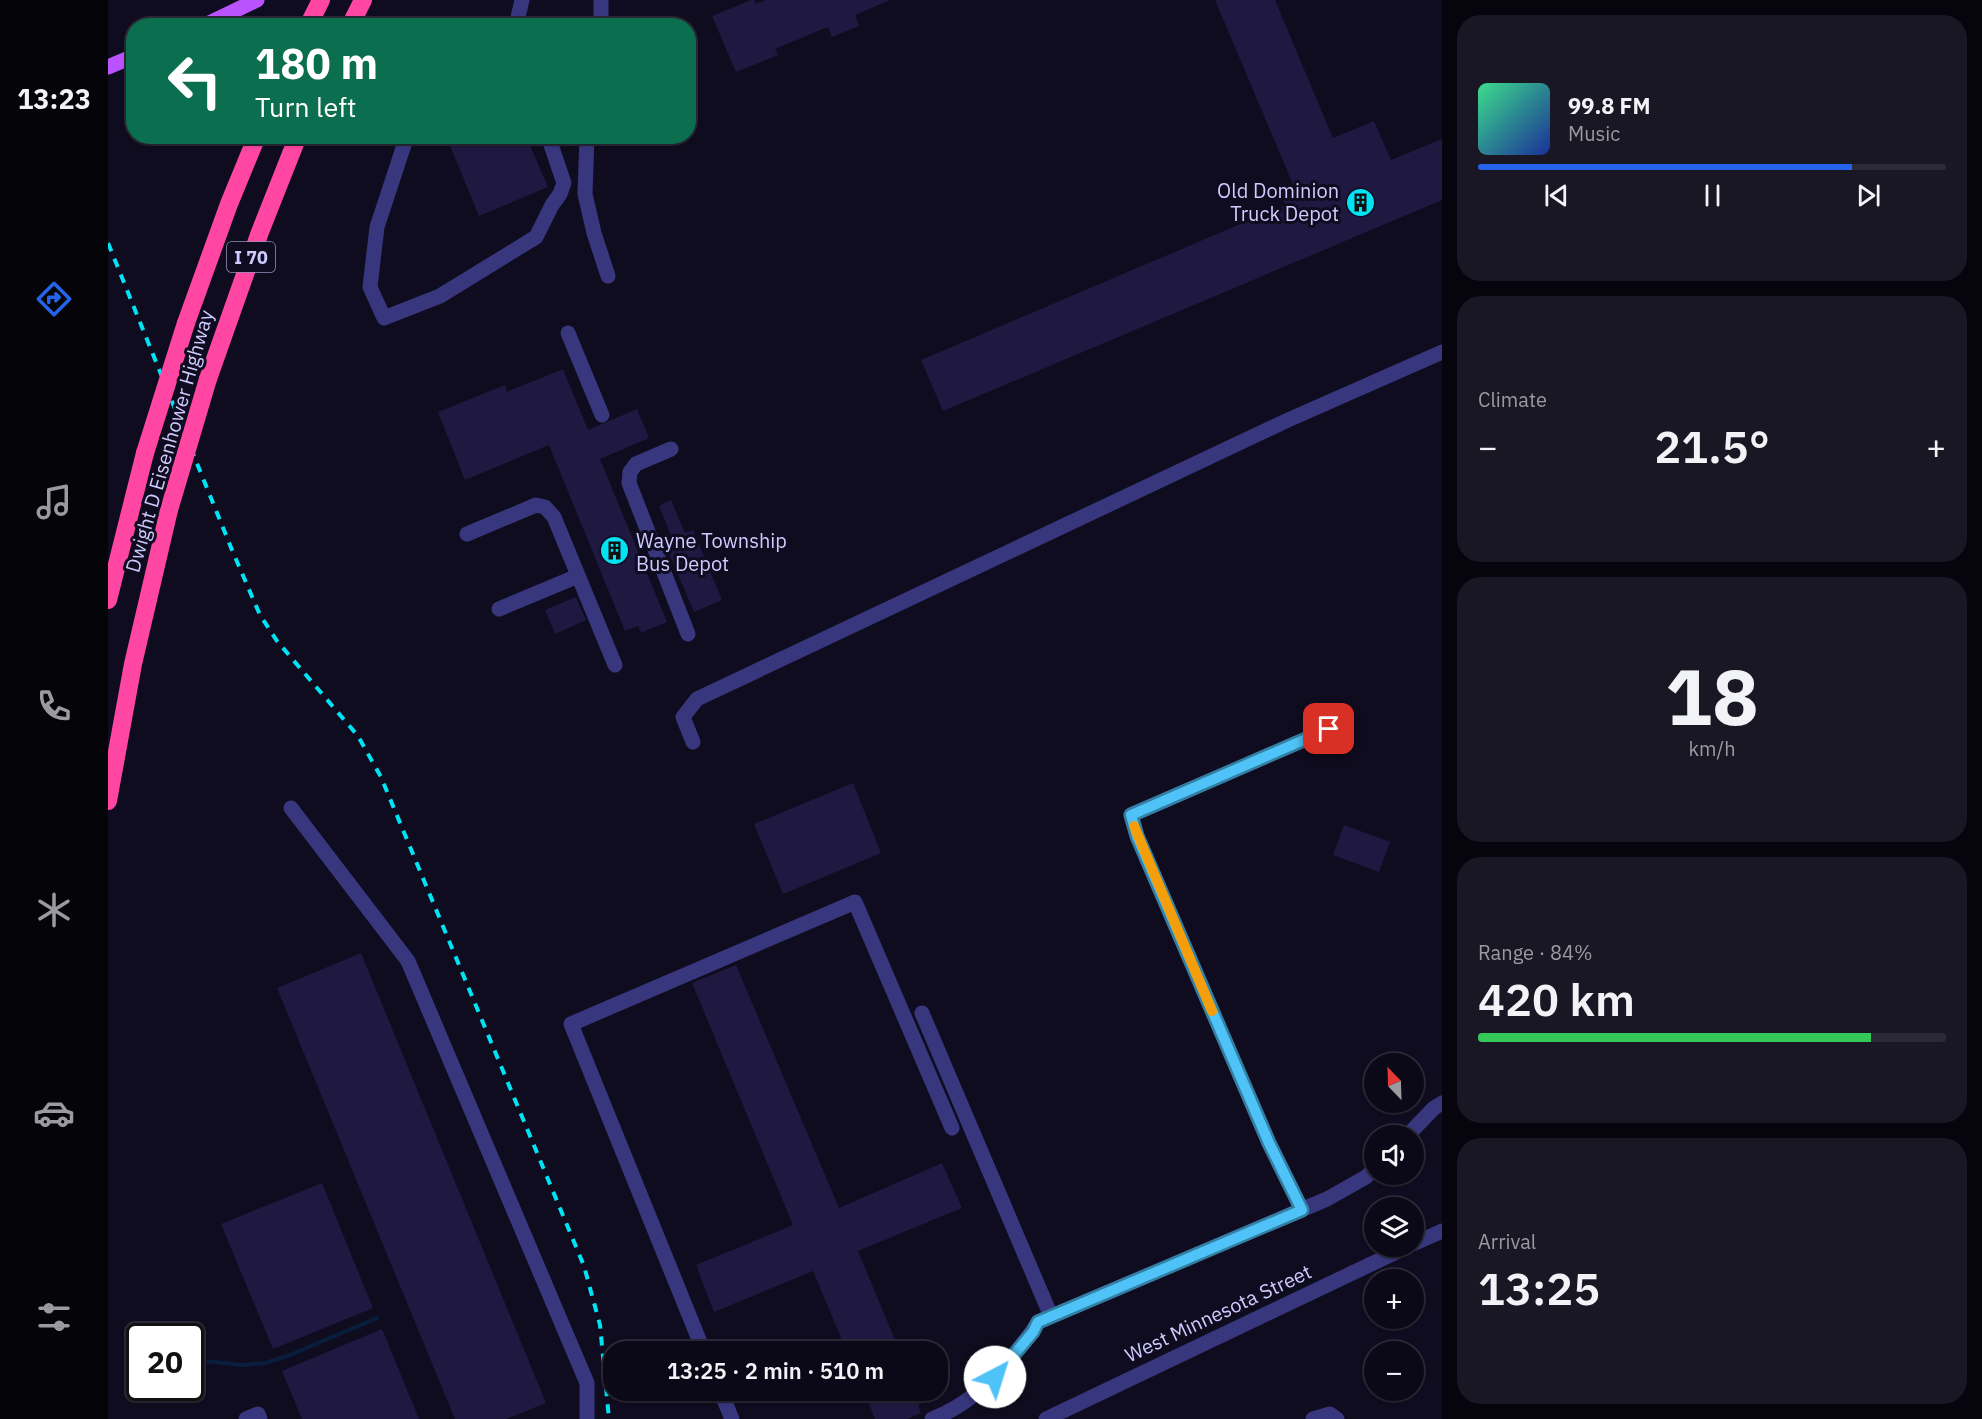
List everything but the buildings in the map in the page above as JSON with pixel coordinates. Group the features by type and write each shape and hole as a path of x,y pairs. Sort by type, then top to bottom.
{"highway":[{"path":"312,18 321,0"},
{"path":"354,18 363,0"},
{"name":"Dwight D Eisenhower Highway","path":"108,600 145,453 186,323 229,204 254,144"},
{"name":"Dwight D Eisenhower Highway","path":"108,801 133,664 169,510 208,379 255,243 295,144"}],"main road":[{"path":"220,18 257,0"},
{"path":"108,67 126,59"}],"street":[{"path":"518,18 522,0"},
{"path":"601,0 601,18"},
{"path":"404,144 377,227 370,287 384,318 440,296 536,237 564,183 551,144"},
{"path":"587,144 585,186 594,233 608,276"},
{"path":"564,183 585,186"},
{"path":"568,333 602,416"},
{"path":"693,742 682,717 697,699 1278,425 1442,352"},
{"path":"671,450 636,464 630,472 629,483 688,634"},
{"path":"467,534 536,505 545,507 554,517 615,665"},
{"path":"499,609 578,576"},
{"path":"1302,1210 1269,1143 1137,836 1131,815 1329,729"},
{"path":"291,808 408,961 587,1383 587,1419"},
{"path":"700,1341 571,1024 855,902 952,1128"},
{"path":"922,1013 1051,1316"},
{"path":"1418,1125 1434,1108 1442,1104"},
{"path":"932,1419 946,1414 975,1396 995,1377 1033,1332 1038,1322 1327,1199 1364,1178"},
{"path":"1424,1239 1442,1231"},
{"name":"West Minnesota Street","path":"1052,1418 1385,1257"},
{"path":"725,1401 732,1419"},
{"path":"246,1419 258,1414 260,1419"},
{"path":"1314,1419 1330,1414 1337,1419"}],"waterway":[{"path":"204,1361 243,1365 265,1363 290,1355 377,1318"}],"railway":[{"path":"108,243 260,615 277,641 358,736 381,777 584,1266 600,1325 609,1419"}],"slow traffic":[{"path":"1134,826 1212,1011"}],"place":[{"name":"Old Dominion Truck Depot","path":"1360,202"},
{"name":"Wayne Township Bus Depot","path":"615,551"}],"route":[{"path":"995,1377 1033,1332 1038,1322 1302,1210 1269,1143 1137,836 1131,815 1329,729"}]}
